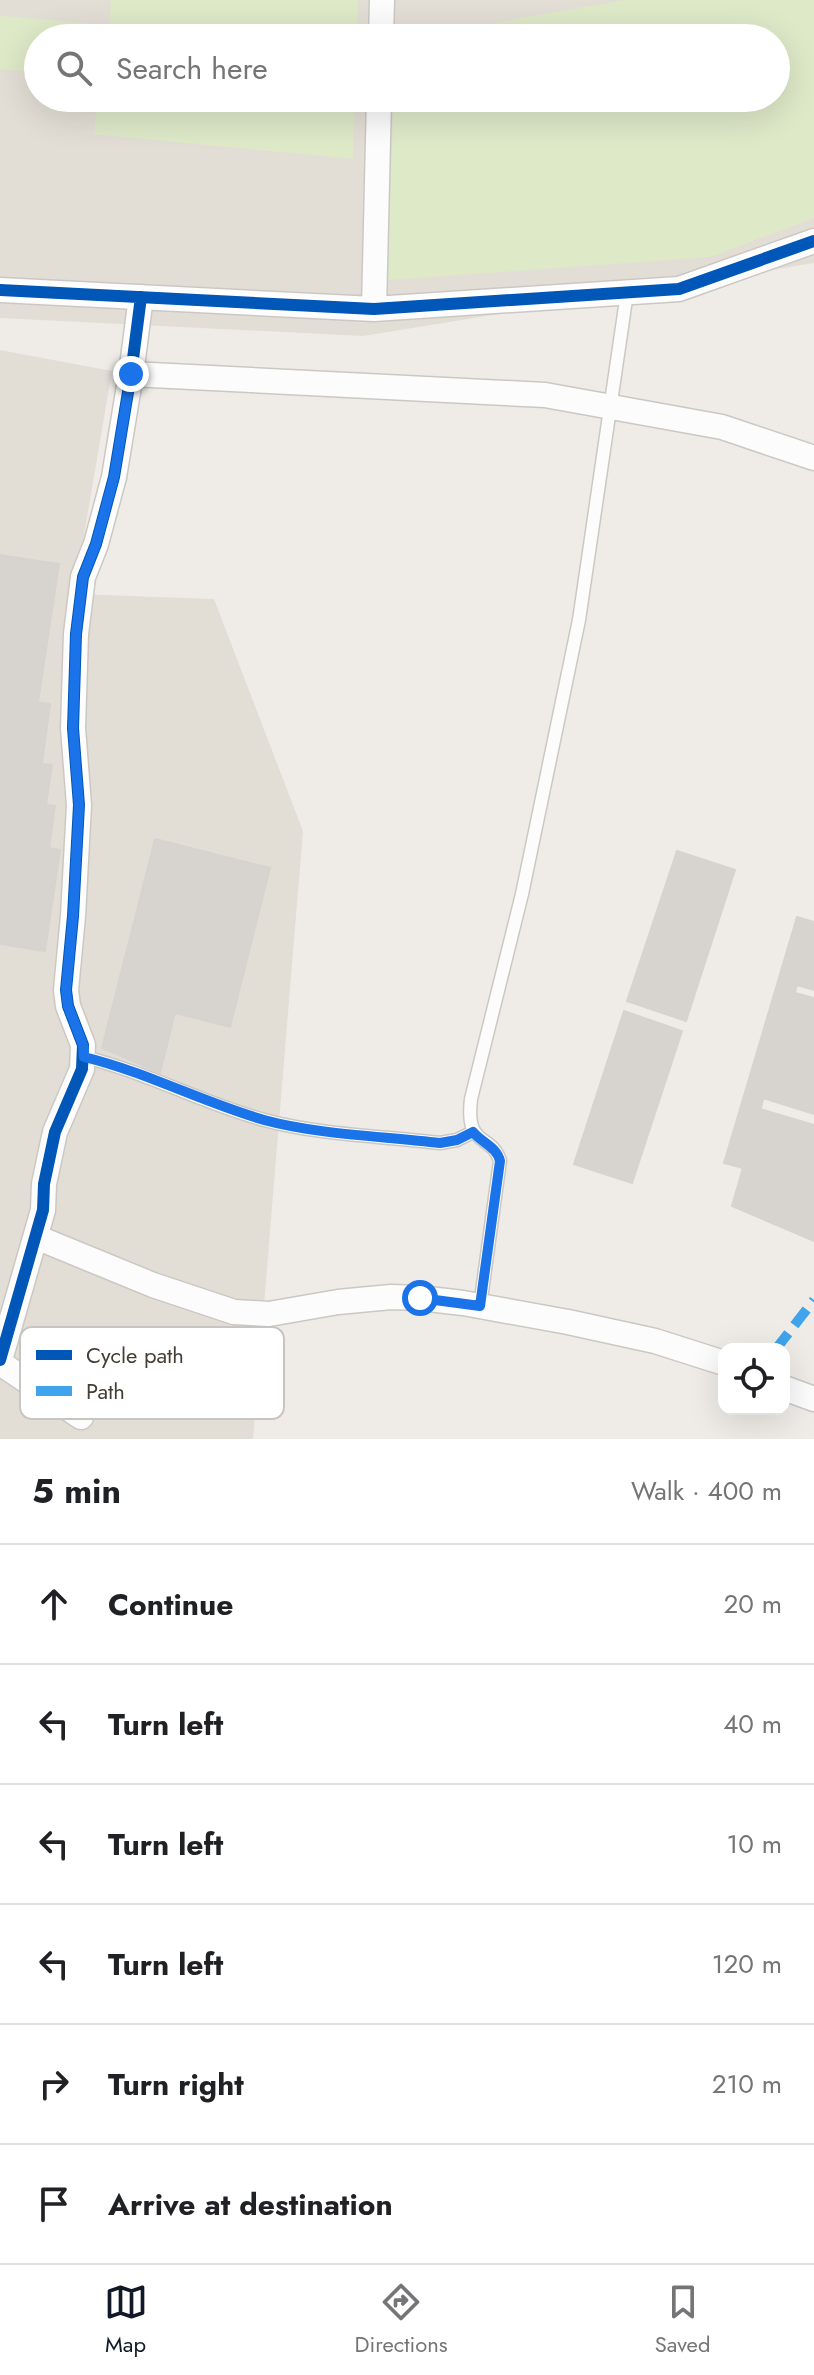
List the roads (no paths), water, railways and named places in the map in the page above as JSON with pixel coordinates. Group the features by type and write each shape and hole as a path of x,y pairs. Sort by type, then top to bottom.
{"street":[{"path":"381,24 382,0"},
{"path":"374,309 379,112"},
{"path":"0,290 374,309 679,289 814,241"},
{"path":"20,1375 0,1361 43,1210 44,1184 52,1145 63,1110 79,1080 84,1057 66,990 79,805 73,728 75,645 83,577 96,544 114,477 141,297"},
{"path":"131,374 497,391 610,406 722,427 814,458"},
{"path":"36,1237 153,1285 234,1312 278,1314 338,1302 391,1297 480,1306 655,1341 718,1361"},
{"path":"790,1390 814,1399"}],"lane":[{"path":"480,1306 500,1161 495,1149 473,1132 469,1111 522,894 579,620 627,293"},
{"path":"84,1057 127,1069 236,1111 290,1126 440,1143 457,1140 473,1132"}]}
